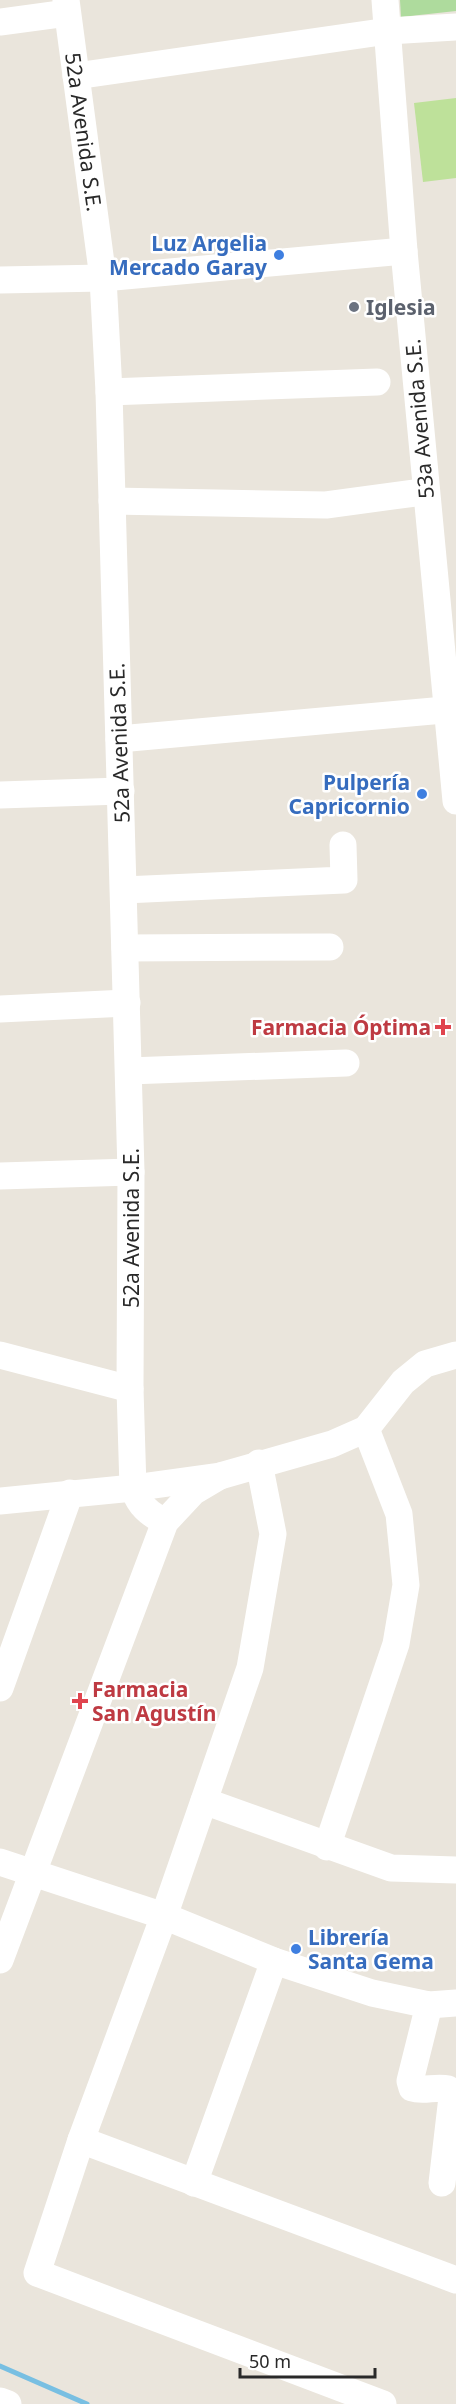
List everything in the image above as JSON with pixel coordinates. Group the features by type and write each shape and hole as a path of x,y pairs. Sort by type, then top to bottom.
{"street":[{"name":"53a Avenida S.E.","path":"385,0 404,251 445,582 456,801"},
{"path":"0,22 66,6"},
{"name":"52a Avenida S.E.","path":"66,6 103,278 109,392 129,1071 130,1389 133,1488"},
{"path":"76,76 388,31 456,27"},
{"path":"0,280 103,278 404,251"},
{"path":"109,392 377,382"},
{"path":"112,501 326,506 416,493"},
{"path":"119,739 451,709"},
{"path":"0,795 121,792"},
{"path":"124,890 344,880 343,845"},
{"path":"125,948 330,946"},
{"path":"0,1009 127,1003"},
{"path":"129,1071 346,1063"},
{"path":"0,1176 131,1172"},
{"path":"0,1355 130,1389"},
{"path":"0,1501 133,1488 220,1476 332,1444 366,1429 403,1382 425,1364 456,1355"},
{"path":"327,1847 396,1644 406,1586 399,1514 366,1429"},
{"path":"259,1463 273,1534 250,1668 164,1916 81,2140 37,2273 383,2404"},
{"path":"0,1960 165,1522 193,1492 220,1476"},
{"path":"133,1488 138,1502 148,1513 165,1522"},
{"path":"0,1688 70,1493"},
{"path":"204,1801 327,1847 391,1868 456,1870"},
{"path":"0,1862 164,1916 274,1960 372,1993 429,2005 456,2003"},
{"path":"194,2183 274,1960"},
{"path":"429,2005 410,2081 412,2088 420,2091 448,2089 452,2097 442,2183"},
{"path":"81,2140 456,2280"},
{"path":"0,2401 8,2404"}],"green space":[{"path":"400,0 456,0 456,11 401,17"},
{"path":"456,98 456,178 423,182 414,103"}],"waterway":[{"path":"0,2366 87,2404"}],"place":[{"name":"Luz Argelia Mercado Garay","path":"279,255"},
{"name":"Iglesia","path":"354,307"},
{"name":"Pulpería Capricornio","path":"422,794"},
{"name":"Farmacia Óptima","path":"443,1027"},
{"name":"Farmacia San Agustín","path":"80,1701"},
{"name":"Librería Santa Gema","path":"296,1949"}]}
